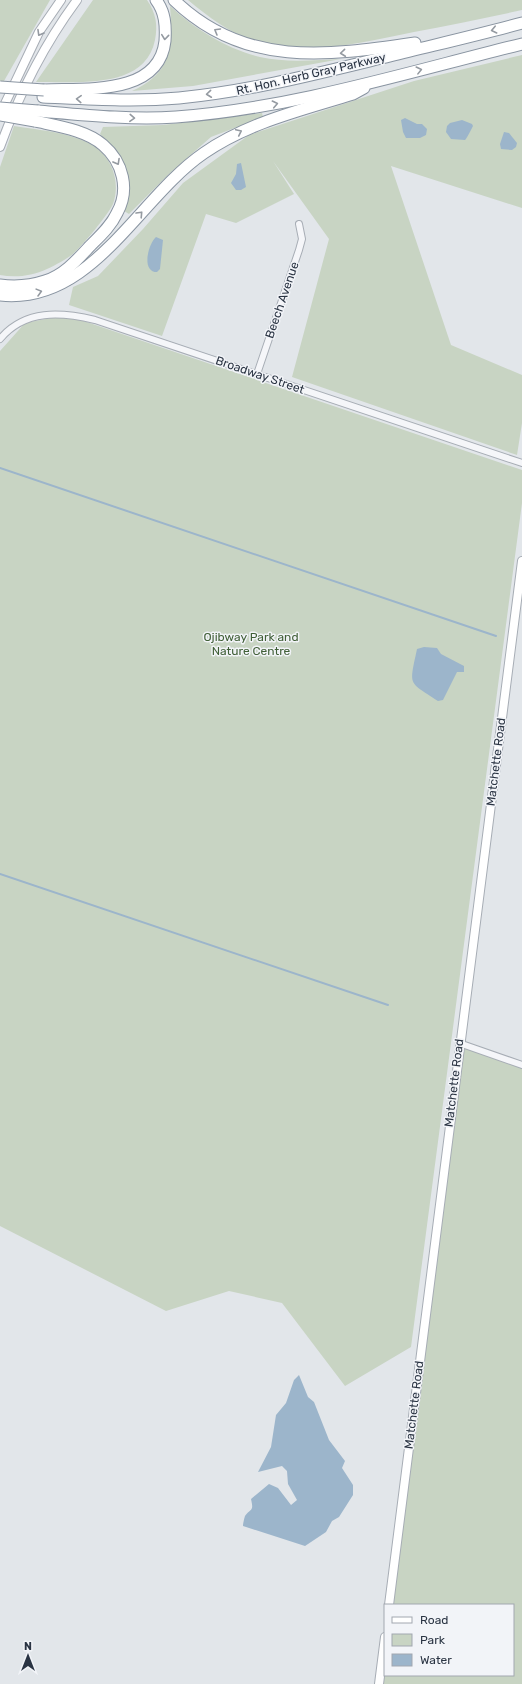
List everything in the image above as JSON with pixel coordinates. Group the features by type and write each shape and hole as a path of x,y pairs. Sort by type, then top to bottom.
{"highway":[{"path":"0,87 44,93 112,87 130,83 146,75 159,61 164,45 166,29 164,13 156,0"},
{"path":"174,0 184,10 221,34 242,43 266,50 290,53 337,54 465,36"},
{"name":"Rt. Hon. Herb Gray Parkway","path":"0,92 44,93 99,100 142,100 223,93 314,76 465,36 522,23"},
{"name":"Rt. Hon. Herb Gray Parkway","path":"0,108 36,116 139,119 176,117 270,105 381,80 522,44"},
{"path":"0,295 22,296 36,294 50,289 77,275 101,255 185,168 220,142 258,124 353,94 381,80"},
{"path":"0,115 36,116 85,135 103,144 119,165 123,176 124,190 122,202 117,214 109,226 76,262 63,272 46,281 28,285 0,285"}],"street":[{"path":"0,115 39,32 61,0"},
{"path":"0,147 15,107 42,52 76,0"},
{"name":"Beech Avenue","path":"257,374 299,250 302,239 299,224"},
{"name":"Broadway Street","path":"0,339 17,324 42,315 59,313 70,314 95,320 522,463"},
{"name":"Matchette Road","path":"389,1604 459,1043 522,561"},
{"path":"459,1043 522,1065"},
{"path":"379,1684 384,1645"}],"green space":[{"path":"0,0 50,0 4,81 0,81"},
{"path":"93,0 147,0 154,14 156,24 155,40 149,56 138,68 123,75 106,80 88,82 36,82"},
{"path":"188,0 522,0 522,10 358,43 320,48 301,48 283,47 253,41 232,32 205,14"},
{"path":"170,6 190,23 212,37 236,49 260,57 300,61 341,59 193,86 132,91 146,84 156,75 168,56 171,33"},
{"path":"522,55 522,208 391,166 451,345 522,375 522,423 517,455 292,377 329,239 273,161 294,194 236,223 206,214 162,336 69,305 73,287 98,276 143,229 183,183 249,135 414,81"},
{"path":"262,113 263,117 211,137 170,173 129,214 124,211 129,194 128,175 117,153 100,134 103,127 163,125"},
{"path":"14,126 58,133 80,139 90,144 104,154 112,167 116,182 113,204 94,230 73,254 57,264 24,276 0,275 0,167"},
{"name":"Ojibway Park and Nature Centre","path":"66,315 522,470 522,503 411,1347 345,1386 282,1303 229,1291 166,1311 0,1226 0,351 25,323"},
{"path":"459,1043 522,1064 522,1684 382,1684 384,1666 384,1676 514,1676 514,1604 391,1604"}],"water":[{"path":"405,118 417,124 422,124 427,129 426,135 420,138 406,138 403,132 401,120"},
{"path":"462,120 472,124 473,126 468,135 465,140 451,139 446,132 447,126 450,123"},
{"path":"504,132 509,133 517,143 516,147 512,150 501,149 500,144"},
{"path":"241,163 246,187 241,190 236,190 231,183 236,174 237,164"},
{"path":"156,237 163,240 160,269 157,272 152,271 149,268 148,263 149,251"},
{"path":"424,647 437,648 441,654 464,666 464,672 457,672 443,700 438,701 421,690 413,682 412,677 417,649"},
{"path":"299,1375 308,1397 314,1402 329,1440 345,1461 342,1468 353,1485 353,1495 339,1517 332,1521 326,1532 305,1546 243,1526 245,1516 252,1508 251,1499 269,1484 278,1488 291,1505 297,1500 288,1484 287,1471 282,1466 258,1472 271,1447 276,1415 286,1403 294,1380"}],"waterway":[{"path":"0,468 496,636"},
{"path":"0,874 388,1005"}]}
